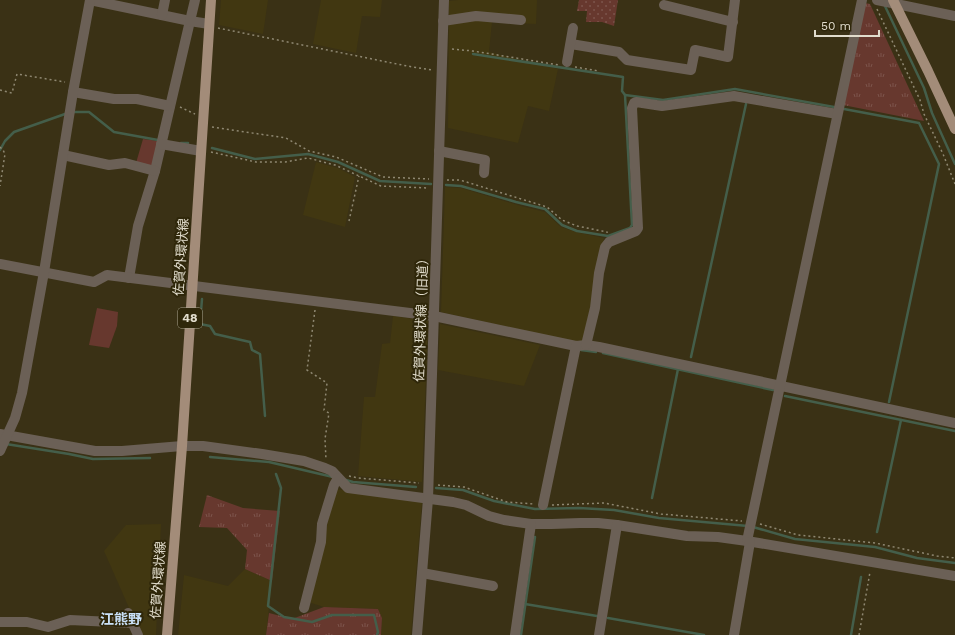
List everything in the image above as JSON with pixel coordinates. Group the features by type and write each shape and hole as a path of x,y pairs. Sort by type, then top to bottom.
{"main road":[{"name":"佐賀外環状線","path":"167,635 182,446 211,0"},
{"path":"894,2 955,129"}],"street":[{"path":"209,24 90,0 22,393 15,418 3,442 95,451 122,451 182,446 203,446 262,454 304,461 335,475 348,488 453,502 466,505 489,516 504,520 531,524 598,523 687,536 718,537 749,534 872,562 955,576"},
{"path":"162,15 166,0"},
{"path":"129,278 138,226 155,170 195,0"},
{"name":"佐賀外環状線（旧道）","path":"417,635 429,484 444,0"},
{"path":"570,44 619,52 627,60 691,70 695,50 728,57 735,0"},
{"path":"734,635 749,534 779,386 862,0"},
{"path":"876,4 894,2 955,16"},
{"path":"664,5 732,22"},
{"path":"443,21 476,16 521,20"},
{"path":"566,65 573,28"},
{"path":"74,88 114,99 137,99 170,106"},
{"path":"543,505 581,345 595,308 599,273 605,247 609,242 636,231 638,228 632,105 636,102 662,106 734,96 837,114"},
{"path":"161,144 201,151"},
{"path":"439,151 485,160 484,173"},
{"path":"63,155 109,165 125,163 155,170"},
{"path":"0,264 94,282 107,276 129,278 434,316 581,345 599,347 955,423"},
{"path":"304,608 321,542 322,524 335,475"},
{"path":"515,635 531,524"},
{"path":"599,635 617,525"},
{"path":"422,573 493,586"},
{"path":"128,613 138,635"},
{"path":"0,622 27,622 48,627 70,620 132,623"}],"path":[{"path":"876,4 920,100 924,114 955,184"},
{"path":"209,24 216,27 277,40 441,72"},
{"path":"442,48 473,51 600,71"},
{"path":"0,90 12,93 17,74 74,88"},
{"path":"170,106 177,106 194,113 203,122 210,126 286,138 309,151 336,157 383,177 438,184"},
{"path":"0,147 4,150 5,154 0,186"},
{"path":"201,151 256,162 285,162 308,158 335,166 381,186 438,184 460,180 547,206 562,220 577,226 607,232"},
{"path":"349,221 359,176"},
{"path":"316,301 307,370 327,383 324,410 329,413 325,439 326,462 335,475 464,487 507,502 543,505 604,503 749,534 798,535 875,543 937,556 955,558"},
{"path":"860,635 872,562"}],"shaded area":[{"path":"221,0 268,0 263,34 219,25"},
{"path":"321,0 382,0 380,17 362,16 356,53 313,44"},
{"path":"537,0 536,24 492,22 489,52 558,69 549,111 528,106 518,143 448,128 449,1"},
{"path":"316,162 338,168 355,177 345,227 303,215"},
{"path":"445,187 461,188 545,212 561,227 604,238 583,341 578,343 441,312"},
{"path":"393,316 428,321 422,482 358,476 364,397 375,397 382,344 390,343"},
{"path":"440,324 540,345 524,386 438,370"},
{"path":"336,489 422,502 411,635 381,635 382,618 378,609 324,607 308,602"},
{"path":"161,524 156,635 141,635 104,551 126,525"},
{"path":"245,569 272,581 266,635 178,635 184,575 228,586"}],"green space":[{"path":"579,0 618,0 614,26 602,22 586,22 587,11 577,11"},
{"path":"865,3 870,4 924,121 843,105"},
{"path":"143,139 159,141 154,168 136,163"},
{"path":"97,308 118,312 117,326 109,348 89,345"},
{"path":"207,495 243,508 280,511 272,581 245,569 247,550 227,528 199,527"},
{"path":"324,607 378,609 382,618 381,635 266,635 269,613 292,619"}],"waterway":[{"path":"884,4 924,88 932,113 955,164"},
{"path":"473,54 623,77 622,91 625,95"},
{"path":"446,185 461,186 545,209 562,225 577,231 608,236 630,228 632,225 625,95 663,100 735,89 834,107"},
{"path":"691,357 746,104"},
{"path":"844,109 919,123 939,164 889,402"},
{"path":"74,112 89,112 114,132 158,140"},
{"path":"0,150 5,141 14,132 65,114"},
{"path":"181,143 188,143"},
{"path":"212,148 255,159 308,154 338,162 380,181 431,184"},
{"path":"202,299 200,324 210,326 215,334 250,342 252,350 260,354 265,416"},
{"path":"581,350 596,352"},
{"path":"603,353 773,390"},
{"path":"652,498 678,369"},
{"path":"785,396 955,431"},
{"path":"877,532 901,420"},
{"path":"6,444 93,459 150,458"},
{"path":"210,457 269,462 333,477"},
{"path":"276,474 281,488 268,606 284,617 312,622 332,615 374,615 378,632 377,635"},
{"path":"346,480 353,482 416,487"},
{"path":"436,488 463,490 494,501 535,509 579,508 614,510 659,518 748,526"},
{"path":"753,527 795,539 875,547 917,558 955,563"},
{"path":"521,635 535,537"},
{"path":"851,635 861,577"},
{"path":"525,604 597,616"},
{"path":"608,618 704,635"}],"district":[{"name":"江熊野","path":"121,619"}]}
